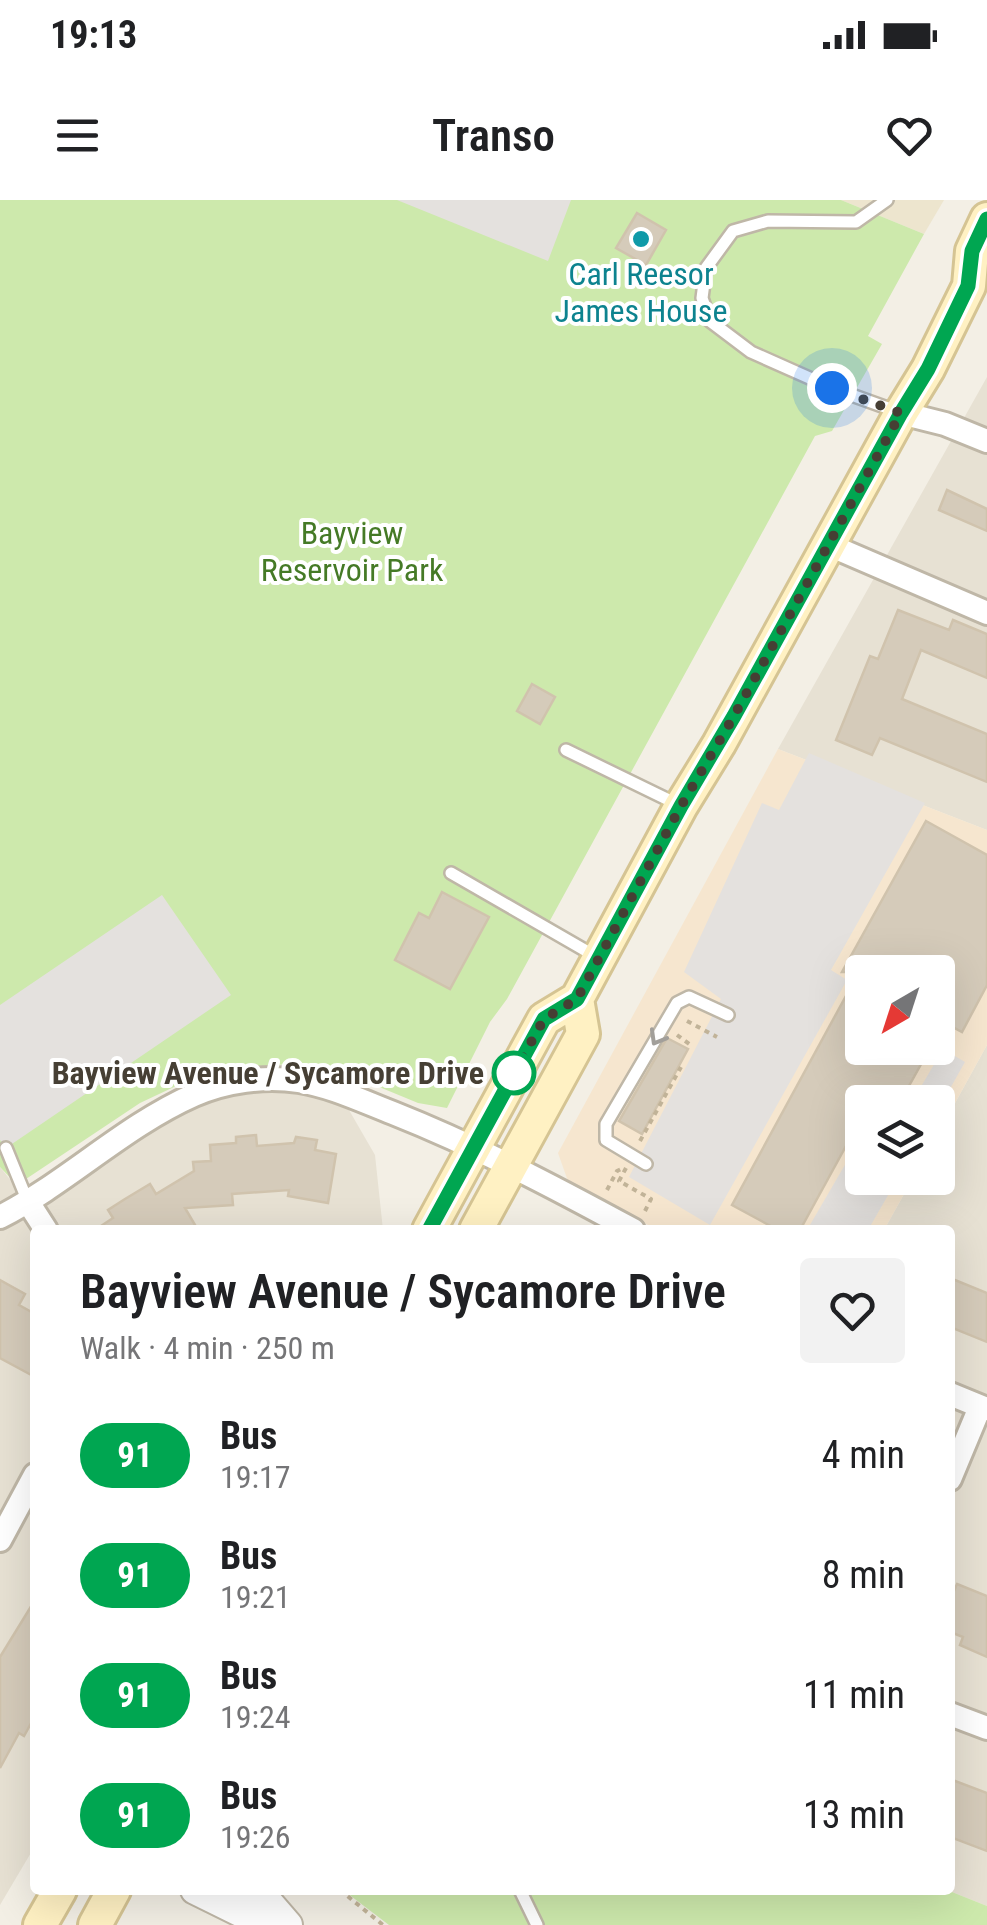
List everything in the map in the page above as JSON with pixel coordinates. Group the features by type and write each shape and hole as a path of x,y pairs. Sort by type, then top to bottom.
{"main road":[{"path":"477,1225 493,1155 544,1019 577,999 681,806 978,281 972,251 987,218"},
{"path":"434,1225 493,1155"},
{"path":"40,1925 57,1895"},
{"path":"95,1925 111,1895"}],"street":[{"path":"901,413 945,424 987,441"},
{"path":"829,545 987,613"},
{"path":"0,1216 28,1202 170,1107 226,1085 262,1080 299,1081 338,1091 639,1220"},
{"path":"28,1202 43,1225"},
{"path":"955,1396 983,1408 955,1468"},
{"path":"0,1540 30,1485"},
{"path":"955,1716 987,1728"},
{"path":"205,1895 273,1925"},
{"path":"256,1895 269,1903 288,1925"}],"lane":[{"path":"887,200 856,222 768,221 733,231 706,268 702,298 710,321 751,352 901,413"},
{"path":"566,750 681,806"},
{"path":"451,874 600,958"},
{"path":"646,1164 606,1140 606,1124 677,1003 690,997 728,1015"},
{"path":"6,1148 28,1202"},
{"path":"522,1895 537,1925"}],"path":[{"path":"683,1018 717,1037"},
{"path":"636,1150 681,1066"},
{"path":"607,1190 617,1171"},
{"path":"620,1178 619,1181 652,1199 639,1220"},
{"path":"346,1895 382,1925"}],"shaded area":[{"path":"397,200 571,200 548,261"},
{"path":"841,200 944,200 924,234"},
{"path":"987,377 987,830 778,749"},
{"path":"778,749 987,830 987,1045 955,1103 955,1085 845,1085 845,1195 904,1195 887,1225 648,1225 569,1184 558,1153"},
{"path":"809,753 925,803 831,970 845,979 845,984 710,1225 629,1177 721,999 684,972 762,803 779,810"},
{"path":"162,895 231,995 6,1148 0,1140 0,1005"},
{"path":"987,1045 987,1906 955,1893 955,1225 887,1225 904,1195 955,1195 955,1103"},
{"path":"955,1056 965,1062 952,1085 922,1085 934,1065 955,1065"},
{"path":"226,1085 338,1091 375,1155 382,1225 30,1225 30,1854 0,1905 0,1167 28,1202"},
{"path":"845,1165 845,1195 888,1195 871,1225 810,1225"}],"green space":[{"name":"Bayview Reservoir Park","path":"0,200 841,200 924,234 868,336 882,344 832,431 815,436 507,999 490,1022 447,1108 418,1103 343,1072 302,1063 210,1070 140,1103 17,1185 0,1167"},
{"path":"955,1893 987,1906 987,1925 389,1925 350,1895"}],"building":[{"name":"Carl Reesor James House","path":"637,213 666,230 646,265 616,248"},
{"path":"947,490 987,509 987,531 939,510"},
{"path":"898,610 949,630 953,620 987,634 987,678 921,650 902,699 987,734 987,782 880,738 872,755 836,740 870,656 878,659"},
{"path":"532,684 555,697 540,724 517,711"},
{"path":"926,821 987,855 987,985 962,1032 955,1028 955,955 851,955"},
{"path":"442,892 489,917 450,989 395,960 419,913 429,918"},
{"path":"845,998 845,1065 921,1065 909,1085 845,1085 845,1148 803,1225 769,1225 732,1205"},
{"path":"667,1038 688,1049 642,1134 619,1121"},
{"path":"256,1135 257,1146 294,1143 296,1137 317,1140 315,1150 336,1154 328,1203 288,1196 289,1190 232,1194 233,1205 185,1208 195,1225 102,1225 113,1218 108,1210 150,1184 156,1194 194,1171 193,1162 211,1161 210,1145 236,1143 236,1137"},
{"path":"0,1280 25,1294 19,1305 30,1311 30,1374 0,1358"},
{"path":"955,1280 987,1293 987,1342 955,1329"},
{"path":"957,1584 987,1596 987,1657 960,1645 963,1637 955,1634"},
{"path":"30,1608 30,1725 24,1736 19,1733 0,1768 0,1657"},
{"path":"955,1781 987,1793 987,1851 955,1839"}],"bus line":[{"name":"91","path":"432,1225 544,1019 577,999 681,806 928,369 968,286 972,251 987,219"}],"place":[{"name":"Carl Reesor James House","path":"641,239"},
{"name":"Bayview Avenue / Sycamore Drive","path":"514,1073"}],"route":[{"path":"514,1073 544,1019 577,999 901,413 832,388"}]}
